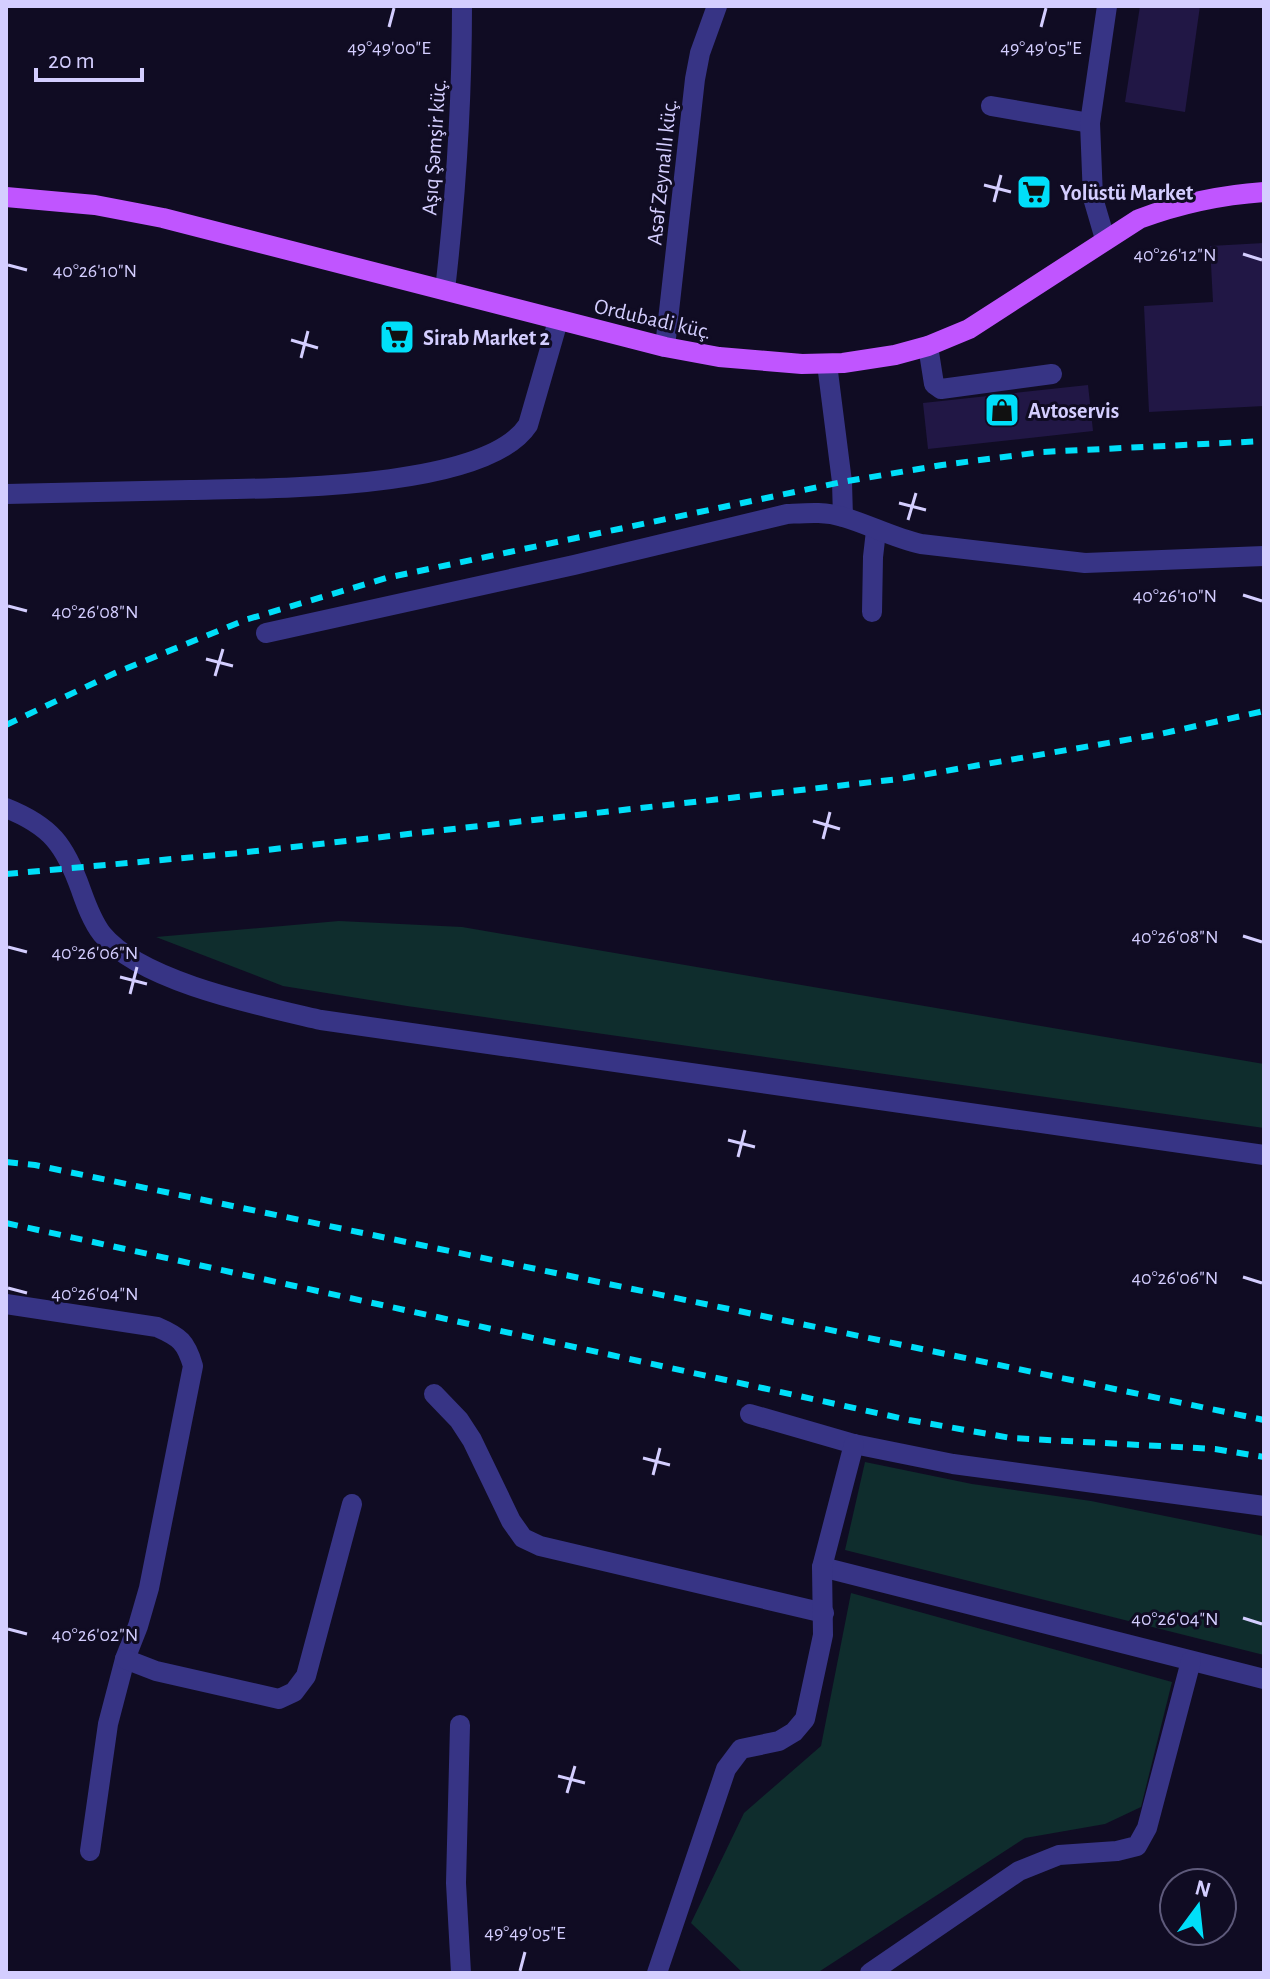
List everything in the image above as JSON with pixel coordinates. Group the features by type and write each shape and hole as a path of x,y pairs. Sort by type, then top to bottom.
{"main road":[{"name":"Ordubadi küç.","path":"6,197 95,205 163,218 665,347 750,360 827,364 895,355 928,346 969,329 1139,219 1169,208 1264,192"}],"street":[{"name":"Aşıq Şəmşir küç.","path":"445,290 461,117 462,6"},
{"name":"Asəf Zeynallı küç.","path":"665,347 695,79 700,53 717,6"},
{"path":"1105,239 1093,198 1090,123 1107,6"},
{"path":"991,106 1090,123"},
{"path":"6,494 357,484 422,474 486,457 507,447 521,436 528,425 558,321"},
{"path":"928,346 934,384 941,389 1052,374"},
{"path":"827,364 842,482 843,517"},
{"path":"266,633 787,514 816,513 843,517 876,531 921,544 1085,563 1264,556"},
{"path":"872,612 876,531"},
{"path":"6,808 34,820 62,846 86,906 102,934 131,958 190,985 246,1002 321,1020 1264,1155"},
{"path":"6,1304 157,1327 178,1336 189,1351 193,1366 149,1588 125,1659 108,1724 90,1851"},
{"path":"434,1394 459,1420 472,1440 511,1521 523,1538 540,1546 824,1613"},
{"path":"750,1414 854,1444 953,1464 1264,1506"},
{"path":"657,1973 726,1769 741,1749 779,1741 794,1732 805,1719 823,1635 822,1567 854,1444"},
{"path":"125,1659 156,1671 279,1699 294,1692 306,1676 352,1504"},
{"path":"822,1567 1264,1679"},
{"path":"870,1973 1019,1871 1059,1855 1117,1851 1137,1846 1147,1828 1191,1661"},
{"path":"460,1725 456,1883 461,1973"}],"green space":[{"path":"339,921 462,927 1264,1064 1264,1128 283,986 156,937"},
{"path":"865,1462 972,1484 1091,1501 1264,1536 1264,1655 845,1550"},
{"path":"851,1593 1172,1682 1141,1807 1105,1824 1025,1838 817,1973 743,1973 691,1923 744,1813 821,1746"}],"building":[{"path":"1140,6 1200,6 1185,112 1125,102"},
{"path":"1264,243 1264,406 1149,412 1144,306 1213,302 1210,246"},
{"path":"1088,385 1093,431 928,449 923,403"}],"railway":[{"path":"6,725 115,673 245,620 386,578 842,482 942,465 1042,452 1264,441"},
{"path":"6,874 239,853 899,779 1160,734 1264,711"},
{"path":"6,1162 35,1165 1264,1420"},
{"path":"6,1223 909,1420 1011,1438 1215,1449 1264,1457"}],"place":[{"name":"Yolüstü Market","path":"1034,192"},
{"name":"Sirab Market 2","path":"397,337"},
{"name":"Avtoservis","path":"1002,410"}]}
